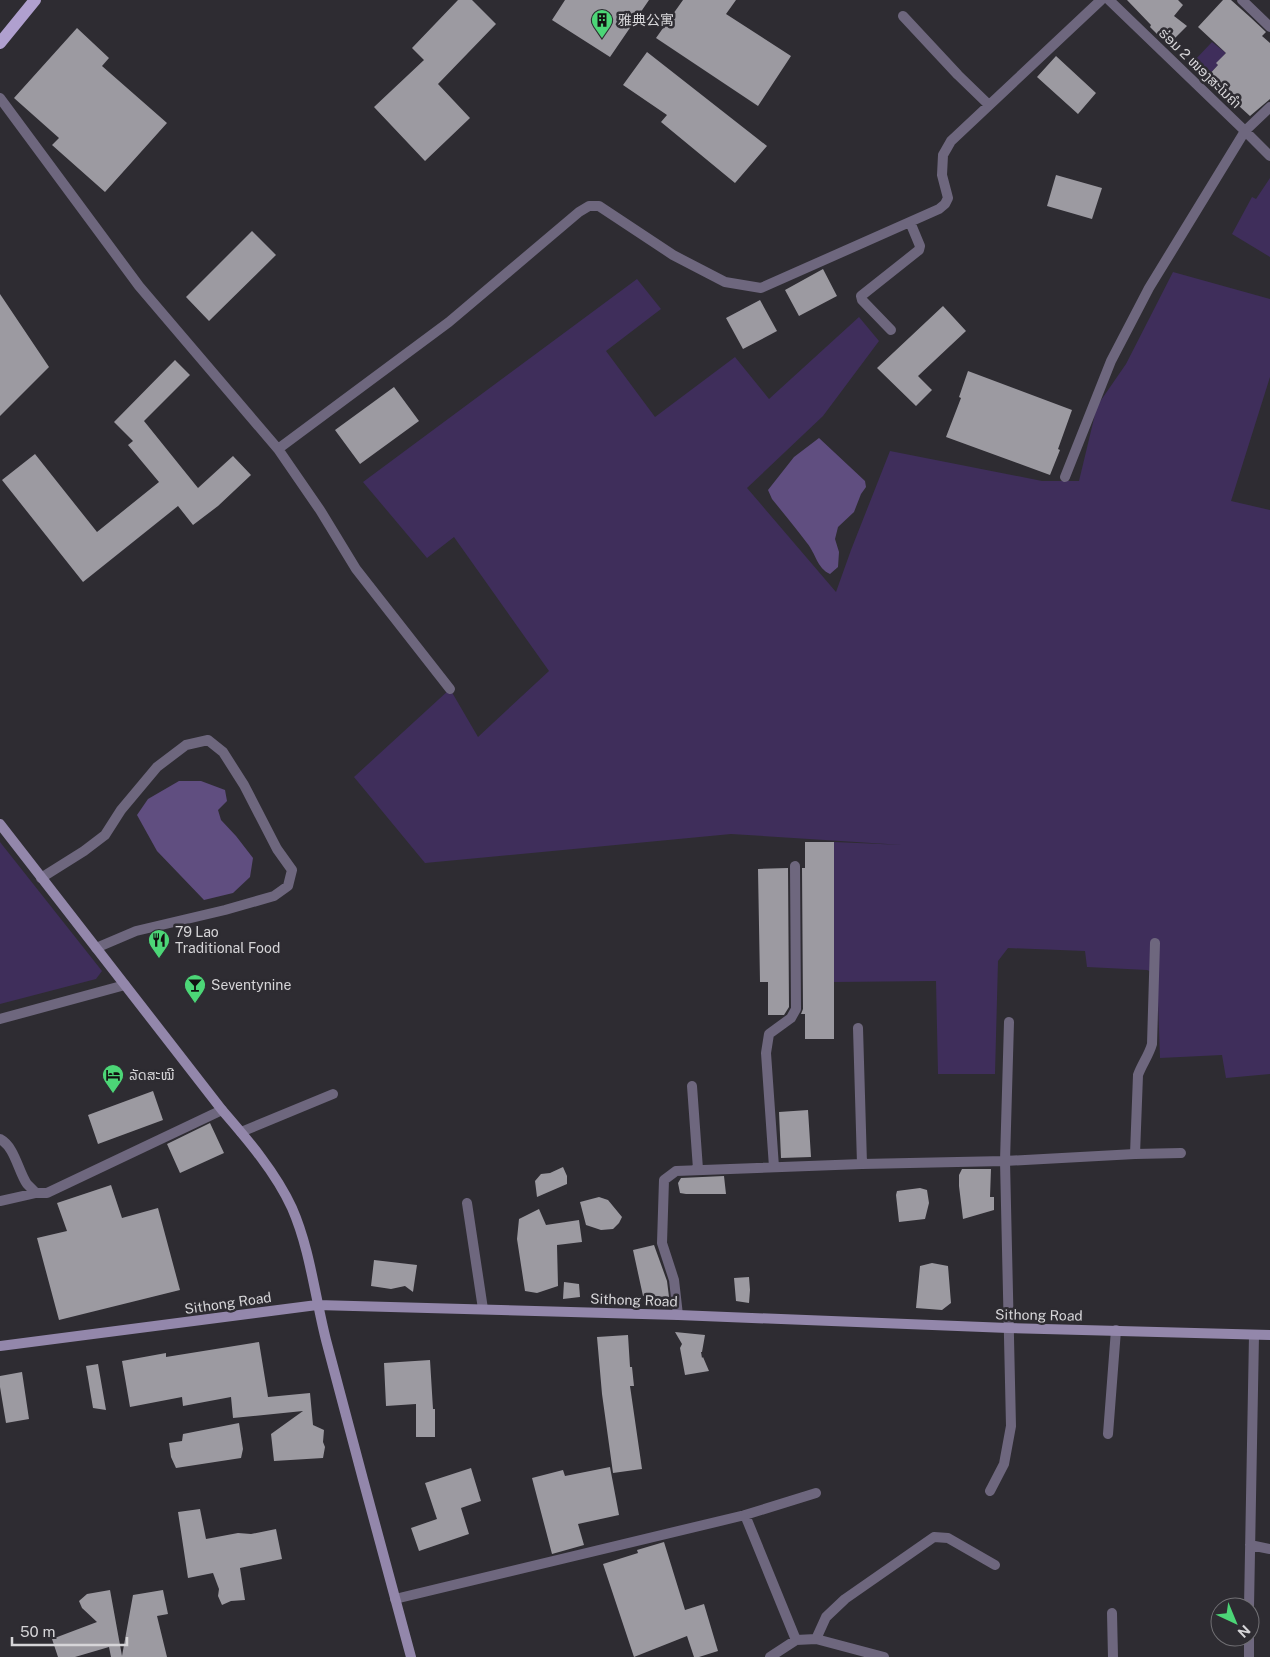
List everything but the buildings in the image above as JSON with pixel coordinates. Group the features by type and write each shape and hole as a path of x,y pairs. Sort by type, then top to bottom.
{"main road":[{"path":"0,44 35,0"},
{"path":"0,824 124,985 241,1132 274,1177 292,1208 306,1244 317,1305 411,1657"},
{"name":"Sithong Road","path":"0,1346 317,1305 1270,1335"}],"street":[{"path":"278,449 449,322 589,206 599,206 673,256 725,282 761,288 939,209 948,198 942,176 943,155 951,141 1101,0"},
{"name":"ຮ່ອມ 2 ໜອງສະໂນຄໍາ","path":"1109,0 1270,156"},
{"path":"1242,0 1270,27"},
{"path":"903,16 958,75 990,105"},
{"path":"0,98 139,286 278,449 320,510 356,569 450,689"},
{"path":"1065,477 1111,362 1149,288 1245,131 1270,107"},
{"path":"891,330 862,300 861,296 919,250 920,246 910,222"},
{"path":"41,878 84,851 105,835 121,810 158,767 186,745 208,740 223,752 244,785 277,849 292,870 288,886 274,896 225,910 136,931 96,948"},
{"path":"774,1167 766,1053 769,1034 791,1018 796,1009 795,866"},
{"path":"1135,1154 1138,1075 1152,1044 1155,943"},
{"path":"0,1019 124,985"},
{"path":"990,1491 1004,1464 1011,1426 1005,1161 1009,1022"},
{"path":"858,1028 862,1164"},
{"path":"692,1086 698,1169"},
{"path":"241,1132 333,1094"},
{"path":"1,1202 36,1193 47,1193 222,1110"},
{"path":"0,1139 9,1148 28,1184 36,1193"},
{"path":"678,1315 674,1280 662,1243 664,1180 676,1171 1005,1161 1181,1153"},
{"path":"467,1203 483,1309"},
{"path":"1108,1434 1116,1330"},
{"path":"1249,1597 1254,1335"},
{"path":"395,1599 745,1515 816,1493"},
{"path":"745,1515 796,1640"},
{"path":"816,1639 826,1617 845,1599 934,1537 948,1538 995,1565"},
{"path":"1250,1545 1270,1549"},
{"path":"1112,1613 1113,1657"},
{"path":"770,1657 796,1640 816,1639 884,1657"}],"shaded area":[{"path":"1212,42 1226,53 1207,77 1193,62"},
{"path":"1270,178 1270,257 1232,234 1252,197 1256,199"},
{"path":"1173,272 1270,299 1270,377 1231,501 1270,510 1270,1074 1226,1078 1222,1055 1160,1058 1157,974 1147,970 1087,967 1085,951 1008,948 998,961 995,1074 938,1074 936,981 834,982 834,842 903,845 731,834 425,863 354,777 450,689 478,737 549,671 454,537 427,558 363,482 637,279 661,309 606,351 655,417 735,357 769,399 859,317 879,341 823,416 747,488 836,592 890,451 1042,481 1079,481 1097,406 1126,364"},
{"path":"819,438 865,481 866,487 854,512 838,527 835,539 839,552 838,567 830,574 819,564 810,547 772,499 768,490 794,457"},
{"path":"179,781 201,781 225,790 227,801 218,810 221,820 253,858 250,877 233,893 204,900 157,851 137,815 148,799"},
{"path":"0,842 102,971 96,979 0,1004"}],"place":[{"name":"雅典公寓","path":"602,39"},
{"name":"79 Lao Traditional Food","path":"159,959"},
{"name":"Seventynine","path":"195,1004"},
{"name":"ລັດສະໝີ","path":"113,1094"}]}
